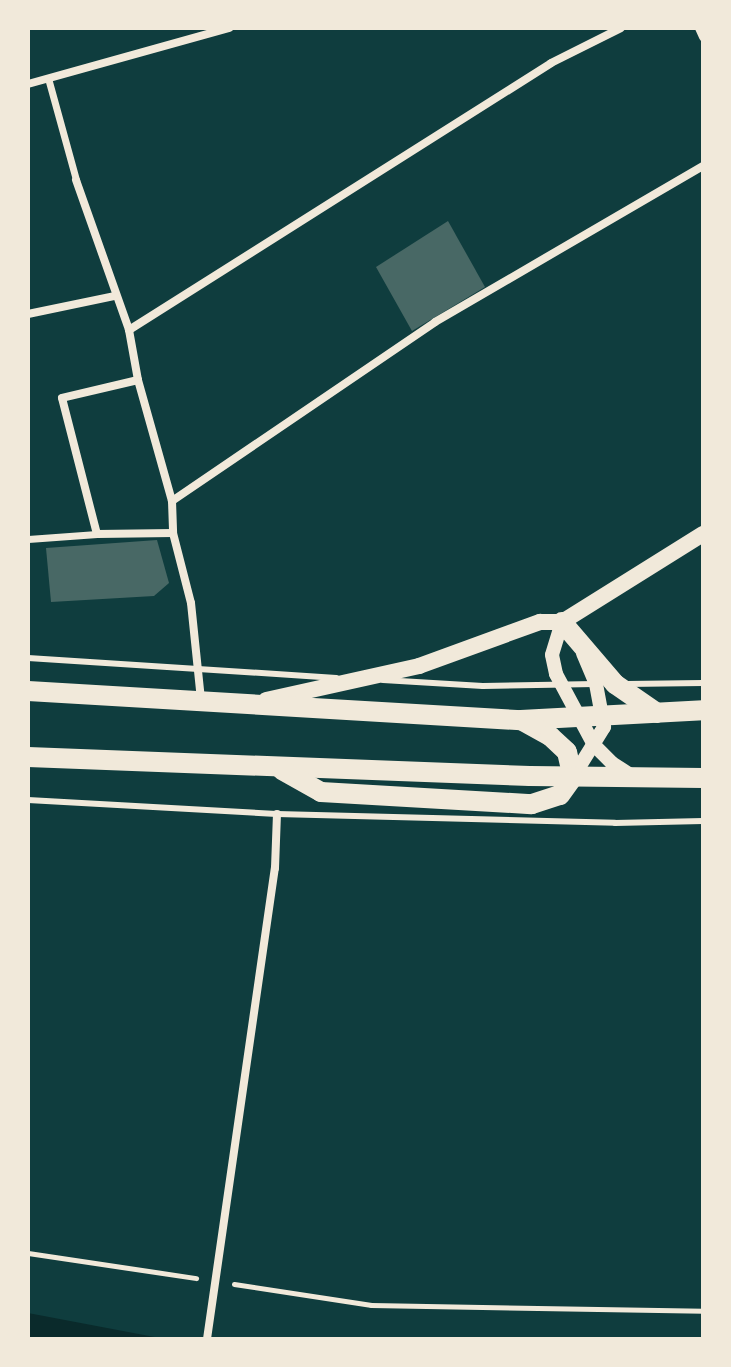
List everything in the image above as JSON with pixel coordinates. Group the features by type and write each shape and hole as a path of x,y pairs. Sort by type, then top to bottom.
{"main road":[{"path":"242,706 419,666 540,622 562,622 703,534"},
{"path":"562,622 606,684 657,713"},
{"path":"28,691 242,706 521,720 703,710"},
{"path":"521,720 550,736 567,752 573,777"},
{"path":"28,757 280,769 703,778"}],"street":[{"path":"28,84 229,28"},
{"path":"129,330 551,63 621,28"},
{"path":"699,28 703,37"},
{"path":"48,78 76,180 129,330 138,380 172,501 173,533 191,603 201,703"},
{"path":"172,501 435,322 703,166"},
{"path":"28,314 115,296"},
{"path":"97,534 62,398 138,380"},
{"path":"28,539 173,533"},
{"path":"562,622 552,655 561,685 594,745 612,763 636,778"},
{"path":"573,777 604,727 606,684"},
{"path":"207,1339 235,1160 277,845 277,814"}],"lane":[{"path":"28,658 483,686 703,683"},
{"path":"28,800 277,814 615,823 703,821"}],"path":[{"path":"28,1253 210,1280"},
{"path":"225,1282 371,1305 703,1311"}],"water":[{"path":"28,1313 165,1339 28,1339"}],"building":[{"path":"448,221 485,287 412,331 376,267"},
{"path":"157,540 169,583 154,596 51,602 46,548"}]}
